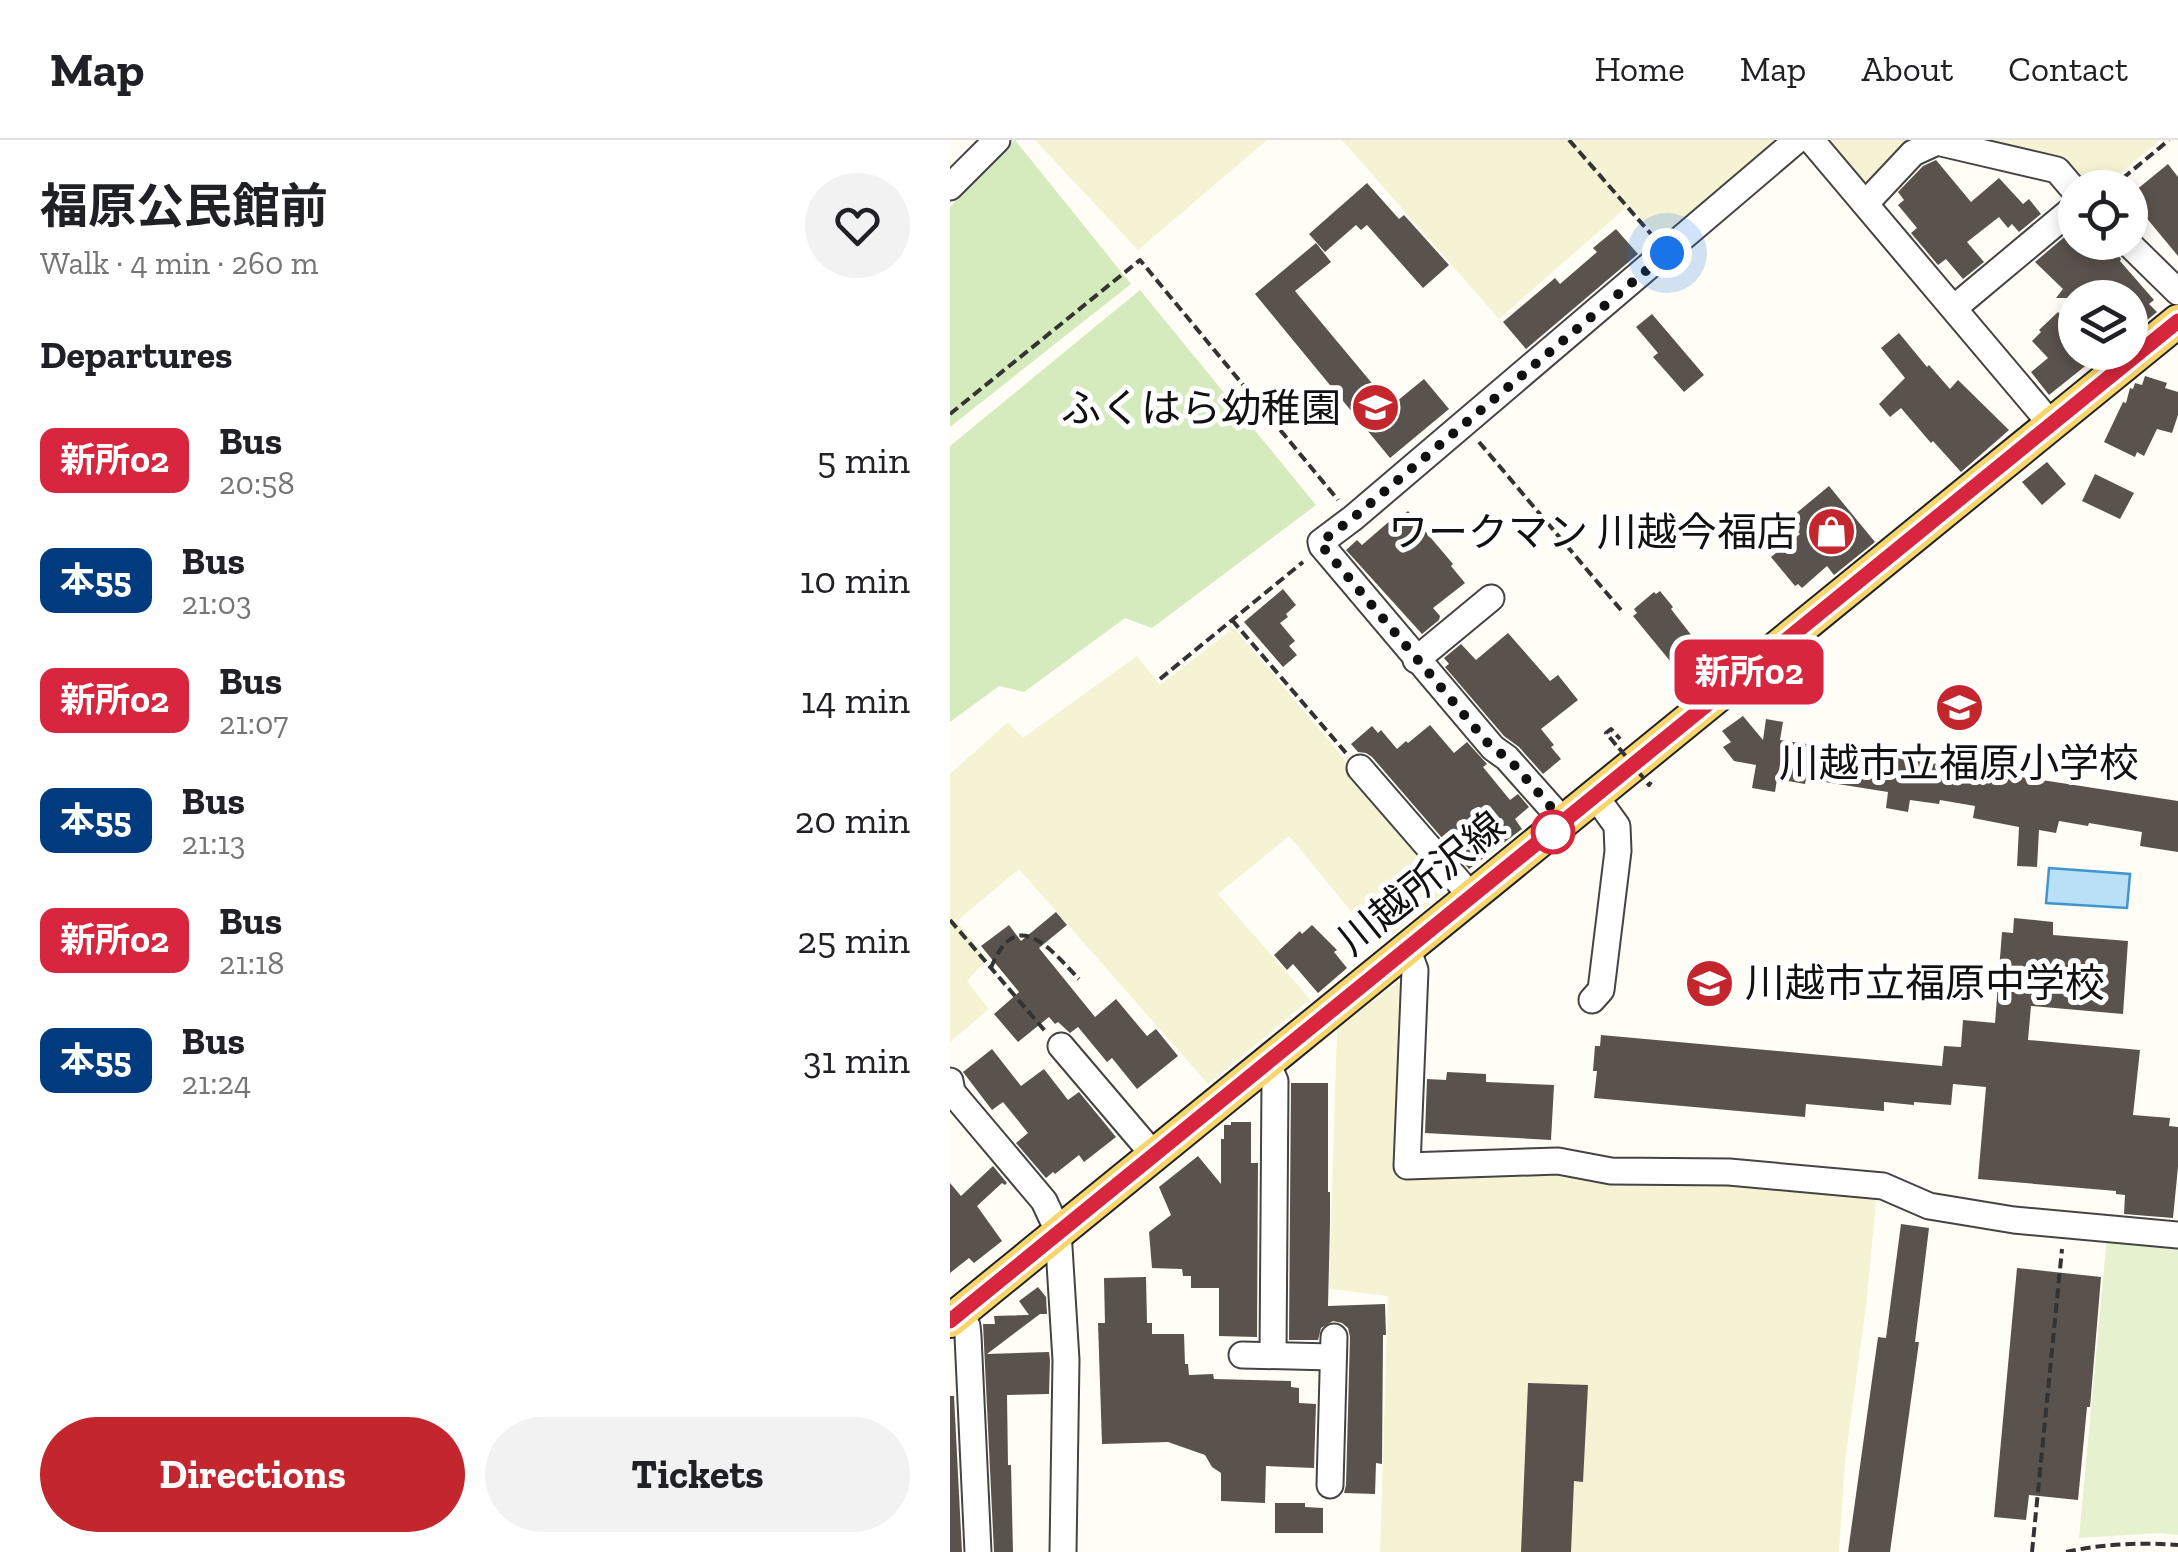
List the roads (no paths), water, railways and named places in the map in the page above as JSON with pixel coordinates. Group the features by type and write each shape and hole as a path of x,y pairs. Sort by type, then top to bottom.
{"main road":[{"name":"川越所沢線","path":"954,1317 2178,321"}],"street":[{"path":"953,180 996,140"},
{"path":"1564,822 1508,758 1492,748 1322,544 1797,140"},
{"path":"1811,140 2051,424"},
{"path":"1866,203 1914,153 1937,142 2058,171"},
{"path":"1954,308 2058,221"},
{"path":"2145,260 2178,292"},
{"path":"1416,660 1490,598"},
{"path":"1360,768 1472,897"},
{"path":"1592,1000 1601,990 1618,851 1617,826 1596,797"},
{"path":"1404,950 1415,970 1408,1166 1558,1161 1611,1171 1728,1172 1882,1186 1929,1206 2014,1220 2178,1236"},
{"path":"1062,1046 1153,1154"},
{"path":"1267,1063 1275,1081 1273,1355"},
{"path":"956,1093 1044,1201 1058,1231 1066,1360 1064,1552"},
{"path":"954,1317 967,1326 978,1552"},
{"path":"1242,1355 1334,1347 1330,1485"}],"water":[{"path":"2049,868 2130,874 2127,908 2046,903"}],"place":[{"name":"ふくはら幼稚園","path":"1376,408"},
{"name":"ワークマン 川越今福店","path":"1832,532"},
{"name":"川越市立福原小学校","path":"1959,708"},
{"name":"川越市立福原中学校","path":"1710,983"}]}
